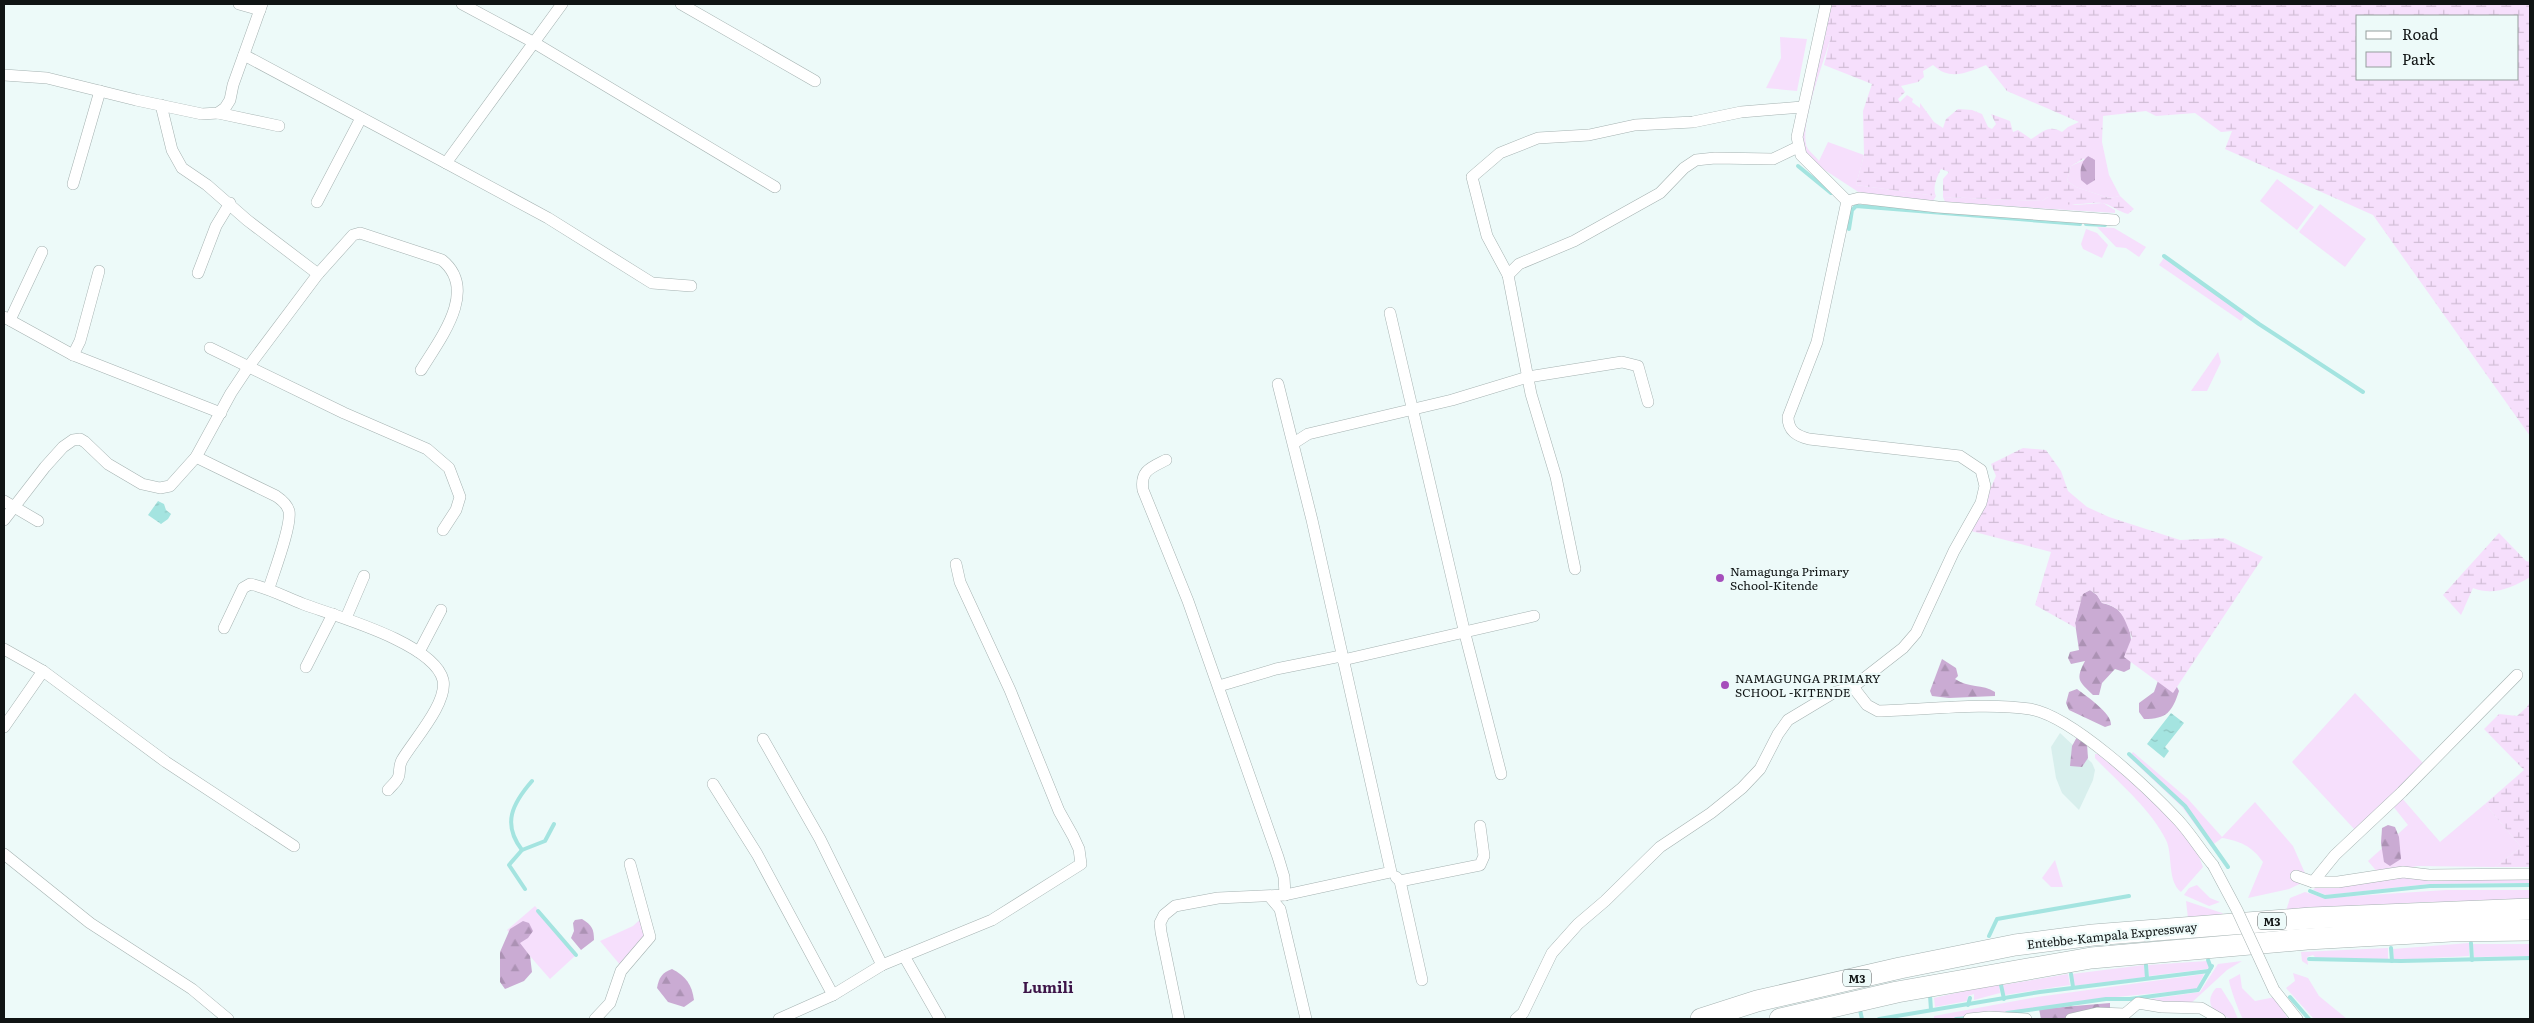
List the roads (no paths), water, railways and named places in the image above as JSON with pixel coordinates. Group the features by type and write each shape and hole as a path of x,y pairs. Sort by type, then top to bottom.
{"highway":[{"name":"Entebbe-Kampala Expressway","path":"1701,1019 1757,1001 1900,968 2015,945 2093,935 2311,918 2530,909"},
{"name":"Entebbe-Kampala Expressway","path":"1780,1019 1880,995 2091,958 2317,938 2452,931 2530,930"}],"street":[{"path":"4,75 47,78 161,105 210,115 218,113 226,108 230,100 261,7 239,4"},
{"path":"462,4 533,42 775,187"},
{"path":"446,163 562,4"},
{"path":"681,4 815,81"},
{"path":"1826,4 1802,107 1797,137 1798,147 1806,160 1847,201"},
{"path":"244,55 548,218 652,283 691,286"},
{"path":"74,184 100,91"},
{"path":"161,105 168,138 176,160 182,168 230,203 247,220 318,274"},
{"path":"1575,569 1556,477 1528,377 1508,275 1488,236 1472,177 1500,153 1538,138 1589,135 1635,125 1693,122 1742,112 1802,107"},
{"path":"218,113 279,126"},
{"path":"317,202 361,118"},
{"path":"1508,275 1519,264 1574,241 1660,193 1684,168 1696,160 1715,158 1773,159 1798,147"},
{"path":"1847,201 1859,198 2114,220"},
{"path":"1522,1017 1552,953 1578,924 1606,901 1660,847 1711,813 1742,788 1760,769 1778,734 1788,720 1833,693 1853,686 1903,648 1916,633 1954,551 1980,503 1986,486 1981,470 1960,456 1948,452 1809,439 1798,436 1789,425 1788,417 1817,342 1847,201"},
{"path":"198,273 216,226 230,203"},
{"path":"4,520 9,505 63,446 73,440 80,439 85,442 108,464 125,476 153,488 170,486 196,456 249,366 318,274 353,235 360,233 442,260 451,268 458,279 459,295 445,329 421,370"},
{"path":"42,252 7,319 73,355 221,413"},
{"path":"73,355 83,332 99,271"},
{"path":"1390,312 1464,634 1502,774"},
{"path":"210,348 344,414 434,454 449,468 460,497 456,510 443,530"},
{"path":"1294,443 1308,434 1412,409 1528,377 1622,362 1638,366 1648,402"},
{"path":"1278,384 1294,443 1391,872 1400,881 1422,980"},
{"path":"196,456 276,496 287,506 289,513 280,554 269,588"},
{"path":"1166,460 1148,469 1144,474 1142,481 1143,490 1188,600 1219,686 1278,857 1284,877 1285,895"},
{"path":"9,505 38,521"},
{"path":"779,1019 801,1015 882,965 992,920 1081,864 1073,836 1059,811 1010,690 960,582 956,564"},
{"path":"346,618 364,576"},
{"path":"224,628 246,585 250,584 269,588 303,604 346,618 419,652 439,673 443,680 443,691 432,715 401,761 398,777 388,790"},
{"path":"419,652 440,610"},
{"path":"306,667 333,614"},
{"path":"1219,686 1276,669 1464,634 1534,616"},
{"path":"4,648 43,671 166,762 294,846"},
{"path":"4,727 43,671"},
{"path":"2313,882 2335,855 2402,792 2516,675"},
{"path":"1853,686 1867,705 1878,711 2006,706 2032,709 2060,719 2116,762 2178,820 2213,866 2237,910 2274,990 2297,1019"},
{"path":"763,739 820,839 882,965"},
{"path":"713,784 757,854 833,995"},
{"path":"1400,881 1480,865 1484,856 1480,826"},
{"path":"4,854 90,923 192,989 228,1019"},
{"path":"595,1019 610,1003 621,971 650,937 630,864"},
{"path":"1179,1019 1160,923 1164,916 1175,906 1218,898 1285,895 1391,872"},
{"path":"2296,876 2313,882 2338,882 2403,872 2430,875 2530,874"},
{"path":"1270,897 1280,909 1306,1019"},
{"path":"904,956 940,1019"},
{"path":"2071,1019 2097,1013 2125,1014 2138,1003 2162,1007 2201,1008 2220,1019"},
{"path":"1969,1019 1989,1017 2026,1019"}],"water":[{"path":"158,501 164,504 166,510 171,514 161,524 148,515"},
{"path":"2171,713 2184,723 2165,747 2169,751 2164,758 2147,744"}],"waterway":[{"path":"1798,166 1831,193"},
{"path":"1849,229 1852,210 1856,206 2080,224"},
{"path":"2086,224 2105,225"},
{"path":"2164,256 2259,324 2363,392"},
{"path":"2129,754 2185,806 2228,867"},
{"path":"522,850 512,831 512,814 519,798 532,781"},
{"path":"525,889 509,865 522,850 545,841 554,824"},
{"path":"2310,891 2325,897 2430,886 2530,885"},
{"path":"1989,936 1997,919 2129,896"},
{"path":"538,911 576,955"},
{"path":"2471,943 2472,960"},
{"path":"2391,948 2392,961"},
{"path":"2309,959 2401,961 2530,958"},
{"path":"2208,960 2211,968"},
{"path":"2146,965 2147,978"},
{"path":"2007,1013 2106,999 2130,999 2198,990 2212,966"},
{"path":"1879,1019 2040,992 2209,971"},
{"path":"2071,974 2073,987"},
{"path":"2001,985 2004,999"},
{"path":"1930,995 1931,1010"},
{"path":"2290,997 2309,1019"},
{"path":"1968,1005 1970,998"},
{"path":"1860,1010 1862,1019"},
{"path":"1956,1019 1968,1018"}],"place":[{"name":"Namagunga Primary School-Kitende","path":"1720,578"},
{"name":"NAMAGUNGA PRIMARY SCHOOL -KITENDE","path":"1725,685"}],"district":[{"name":"Lumili","path":"1048,986"}]}
